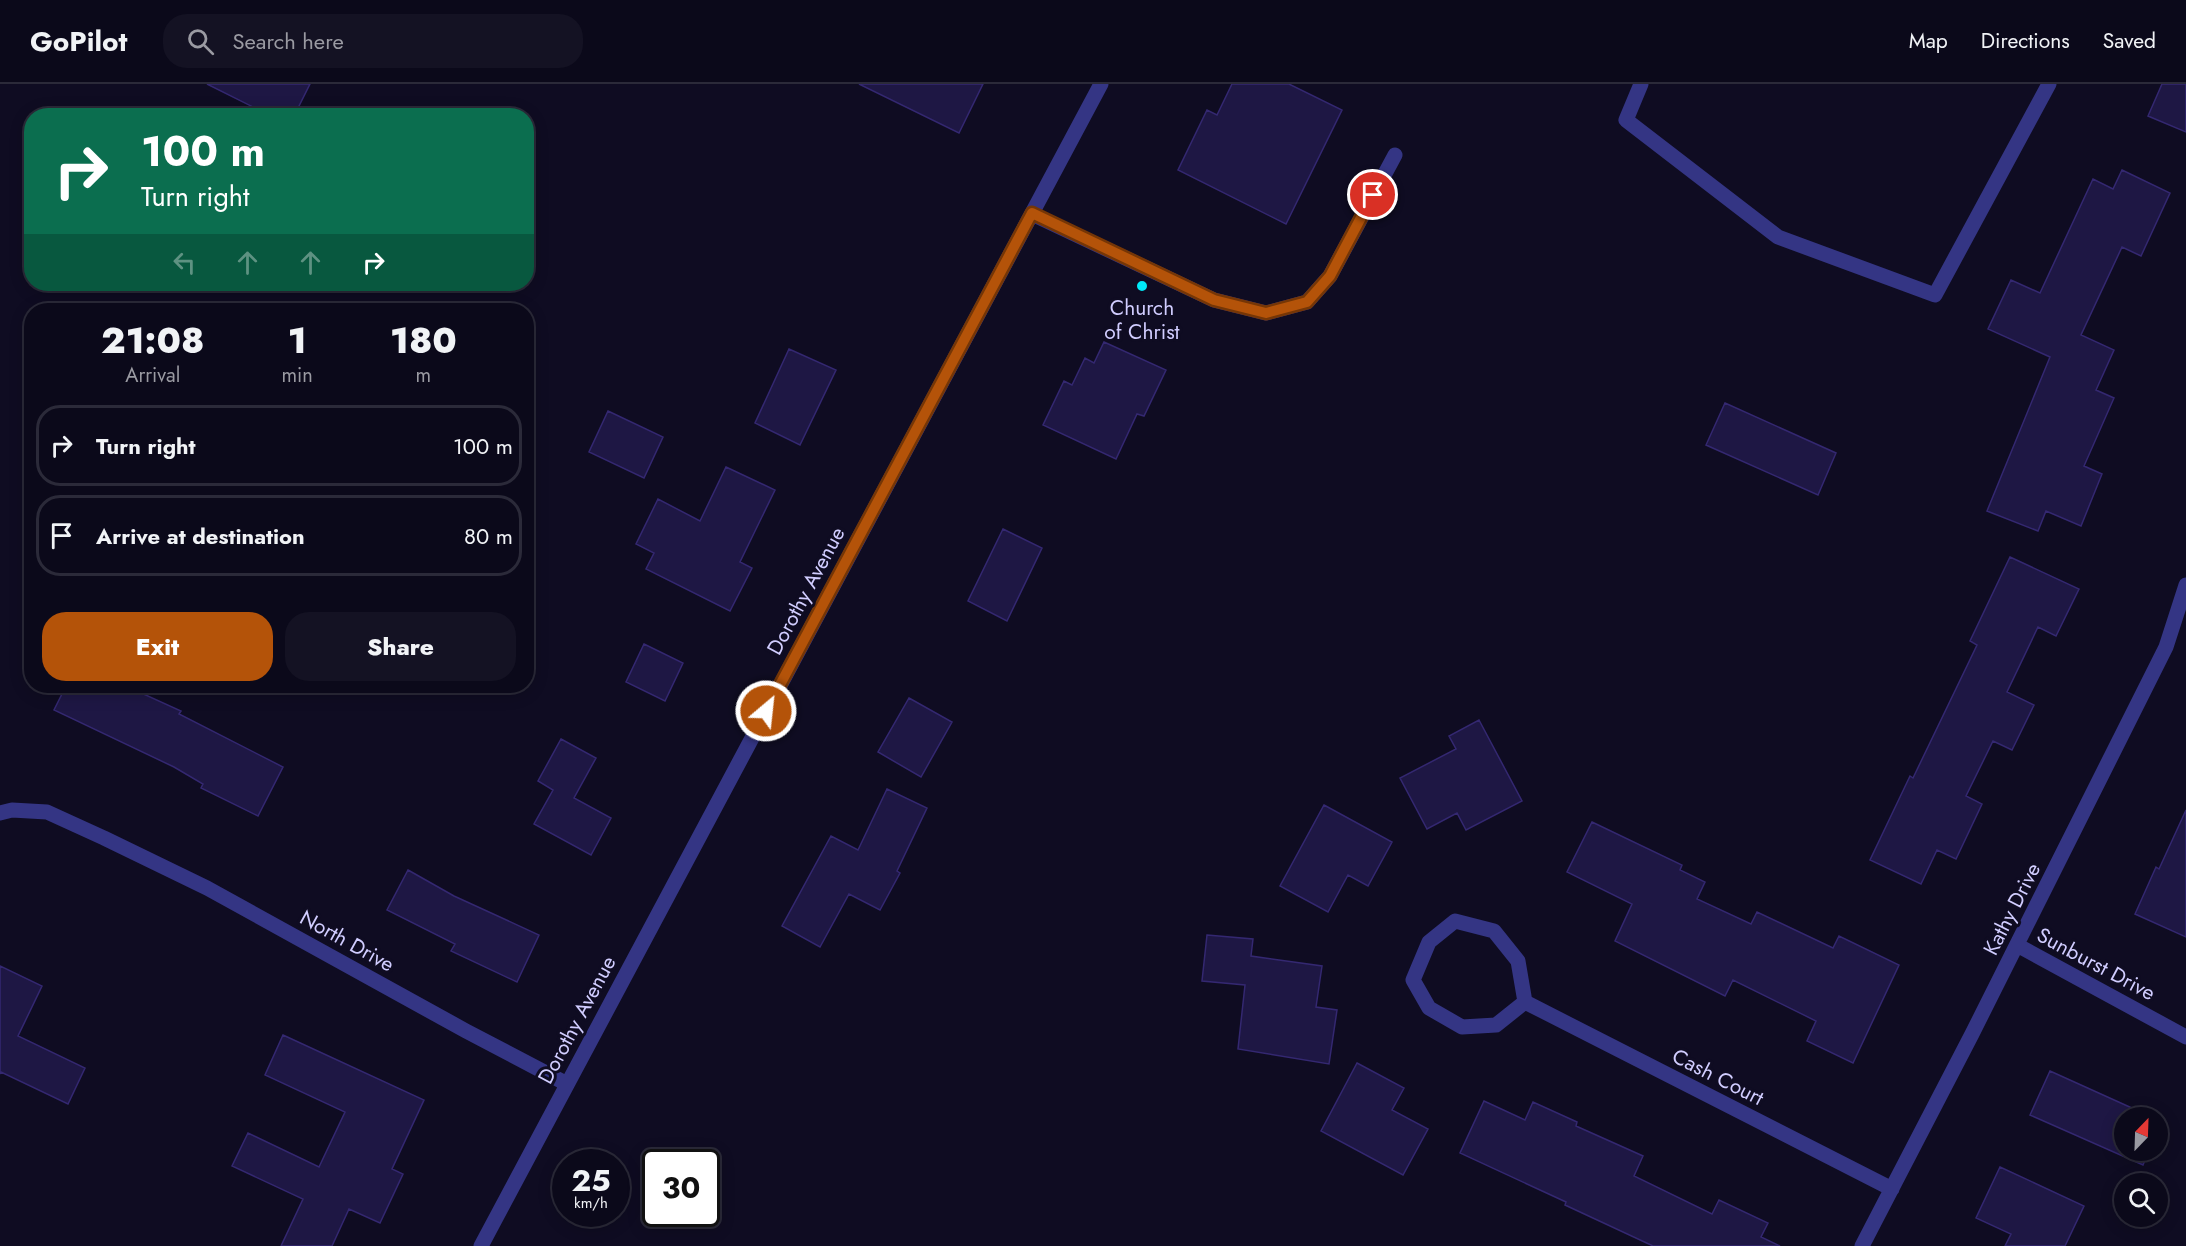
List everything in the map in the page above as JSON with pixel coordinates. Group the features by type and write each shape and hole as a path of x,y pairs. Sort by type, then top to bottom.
{"street":[{"name":"Dorothy Avenue","path":"482,1246 1101,84"},
{"path":"1641,84 1626,120 1778,237 1935,295 2049,84"},
{"path":"1032,213 1214,300 1266,313 1307,302 1330,276 1395,155"},
{"name":"Kathy Drive","path":"1862,1246 2017,945 2166,647 2186,585"},
{"name":"North Drive","path":"0,813 12,810 47,812 104,838 207,888 567,1084"},
{"path":"1455,921 1494,931 1518,961 1525,1002 1496,1025 1462,1027 1429,1008 1413,980 1429,942 1455,921"},
{"name":"Sunburst Drive","path":"2017,945 2186,1037"},
{"name":"Cash Court","path":"1525,1002 1892,1189"}],"building":[{"path":"207,84 310,84 298,108 255,108"},
{"path":"859,84 983,84 959,133"},
{"path":"1232,84 1289,84 1342,110 1286,224 1178,170 1207,110 1217,115"},
{"path":"2162,84 2186,84 2186,132 2148,116"},
{"path":"2122,170 2170,193 2141,256 2122,247 2081,335 2114,350 2096,390 2114,398 2084,466 2102,474 2081,526 2046,511 2038,531 1987,511 2050,357 1988,329 2011,280 2040,293 2093,179 2113,189"},
{"path":"1104,342 1166,370 1144,416 1137,414 1116,459 1043,425 1064,381 1072,385 1085,358 1094,363"},
{"path":"789,349 836,370 800,445 755,423"},
{"path":"1725,403 1836,453 1818,495 1706,445"},
{"path":"608,411 663,437 644,478 589,452"},
{"path":"726,467 775,490 740,562 752,568 730,611 646,569 654,553 636,544 658,499 700,521"},
{"path":"1003,529 1042,548 1007,621 968,601"},
{"path":"2010,557 2079,589 2056,636 2038,627 2007,692 2034,705 2012,750 1993,741 1966,796 1982,804 1956,859 1937,850 1921,884 1870,860 1910,776 1913,778 1977,645 1970,641"},
{"path":"644,644 683,663 665,701 626,682"},
{"path":"62,693 141,693 181,711 179,714 283,767 258,816 201,788 203,784 174,767 54,710"},
{"path":"909,698 952,722 921,777 878,752"},
{"path":"1479,720 1522,801 1466,830 1457,813 1427,829 1400,778 1456,749 1449,736"},
{"path":"561,739 596,758 574,798 611,818 591,855 534,824 553,790 538,781"},
{"path":"887,789 927,808 897,871 900,873 880,910 849,894 820,947 782,926 831,836 858,850"},
{"path":"1324,805 1392,842 1368,886 1348,875 1328,912 1280,886"},
{"path":"2186,810 2186,937 2135,914 2156,867 2159,869"},
{"path":"1592,822 1682,865 1680,870 1705,882 1697,899 1751,924 1757,912 1833,948 1839,936 1899,965 1853,1063 1807,1041 1816,1021 1733,980 1725,996 1615,941 1632,904 1567,872"},
{"path":"408,870 454,896 539,935 517,982 451,951 455,944 387,910"},
{"path":"1207,935 1253,939 1251,956 1322,966 1316,1007 1337,1010 1329,1064 1238,1049 1245,985 1202,981"},
{"path":"0,966 42,986 18,1036 85,1068 68,1104 1,1072 0,1074"},
{"path":"283,1035 424,1100 392,1169 403,1174 380,1223 349,1209 332,1246 281,1246 303,1199 232,1166 248,1133 319,1167 345,1112 265,1075"},
{"path":"1357,1063 1404,1088 1392,1110 1428,1129 1403,1175 1321,1131"},
{"path":"2050,1071 2130,1107 2114,1107 2114,1152 2030,1115"},
{"path":"1484,1101 1525,1120 1533,1102 1577,1122 1576,1126 1643,1156 1634,1176 1712,1214 1719,1200 1768,1223 1761,1237 1780,1246 1653,1246 1565,1205 1566,1202 1460,1153"},
{"path":"2000,1167 2084,1206 2065,1246 2005,1246 2011,1234 1976,1218"}],"place":[{"name":"Church of Christ","path":"1142,286"}],"route":[{"path":"766,711 1032,213 1214,300 1266,313 1307,302 1330,276 1373,195"}]}
